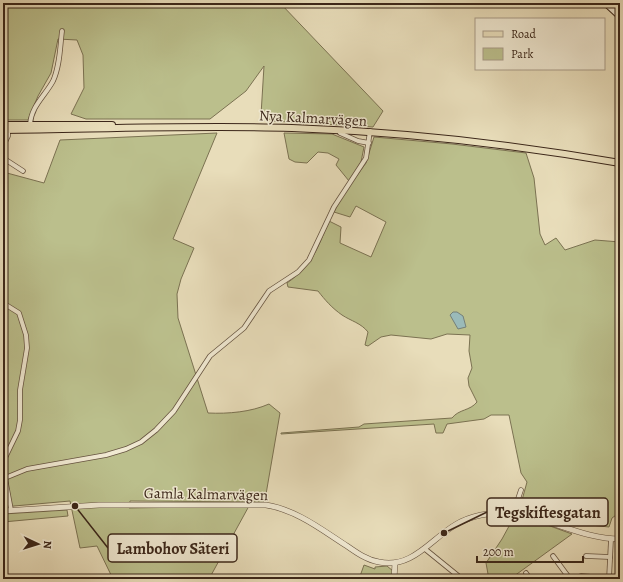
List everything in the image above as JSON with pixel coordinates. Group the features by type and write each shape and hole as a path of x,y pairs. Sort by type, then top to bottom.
{"main road":[{"path":"606,3 620,16"},
{"path":"612,3 620,11"},
{"name":"Nya Kalmarvägen","path":"5,128 30,125 293,126 514,145 620,161"},
{"name":"Nya Kalmarvägen","path":"5,128 209,127 370,132"}],"street":[{"path":"30,125 38,100 52,81 56,70 62,31"},
{"path":"3,146 8,136 5,128"},
{"path":"330,130 344,134 358,141 369,143"},
{"path":"5,478 27,469 106,455 126,449 141,442 156,430 174,411 210,356 244,328 270,291 298,272 305,265 334,207 363,163 369,143 370,132"},
{"path":"3,158 23,171"},
{"path":"3,303 11,306 21,317 26,335 26,348 20,390 18,431 3,462"},
{"path":"3,465 11,510"},
{"path":"513,514 521,490"},
{"name":"Gamla Kalmarvägen","path":"3,511 106,505 266,505 278,507 298,515 368,559 379,562 395,563"},
{"path":"394,579 395,563 410,559 463,521 488,514 513,514 537,517 579,532 611,539 620,539"},
{"path":"609,578 611,539"},
{"path":"425,549 462,579"},
{"path":"553,556 571,579 580,576 620,579"},
{"path":"586,556 610,557"},
{"path":"526,573 530,579"}],"green space":[{"path":"3,3 280,3 383,111 373,127 273,121 261,115 264,66 246,91 210,119 86,119 71,114 84,88 83,55 77,40 58,39 51,73 38,96 28,120 3,120"},
{"path":"217,133 173,239 194,248 181,279 177,294 178,318 208,413 239,412 255,409 269,404 280,413 265,500 263,502 130,501 129,508 249,506 209,579 113,579 97,546 80,548 70,501 3,507 3,148 7,173 44,183 60,140"},
{"path":"284,133 332,134 364,147 361,162 349,181 336,165 339,159 328,153 318,152 307,163 295,162 289,159"},
{"path":"374,137 452,144 526,153 534,178 540,234 545,245 556,238 565,250 595,240 620,242 620,514 619,513 612,518 609,527 591,525 556,512 519,511 527,482 521,473 509,415 491,415 484,419 447,424 443,433 436,433 434,424 281,434 359,427 364,424 452,418 477,402 469,386 468,378 472,368 469,351 470,335 447,334 431,339 391,335 381,337 368,346 365,345 368,332 359,324 338,312 318,291 288,287 287,283 309,263 329,221 341,227 340,243 371,257 386,222 356,206 350,217 334,212 342,196 366,163"},
{"path":"67,510 68,516 3,522 3,514"},
{"path":"514,517 539,522 572,534 510,579 492,579 488,574 486,563"},
{"path":"364,565 375,569 375,567 387,566 393,571 392,575 382,576 379,579 359,579"}],"water":[{"path":"453,312 457,312 463,316 466,327 458,329 450,315"}],"place":[{"name":"Lambohov Säteri","path":"75,506"},
{"name":"Tegskiftesgatan","path":"444,533"}]}
